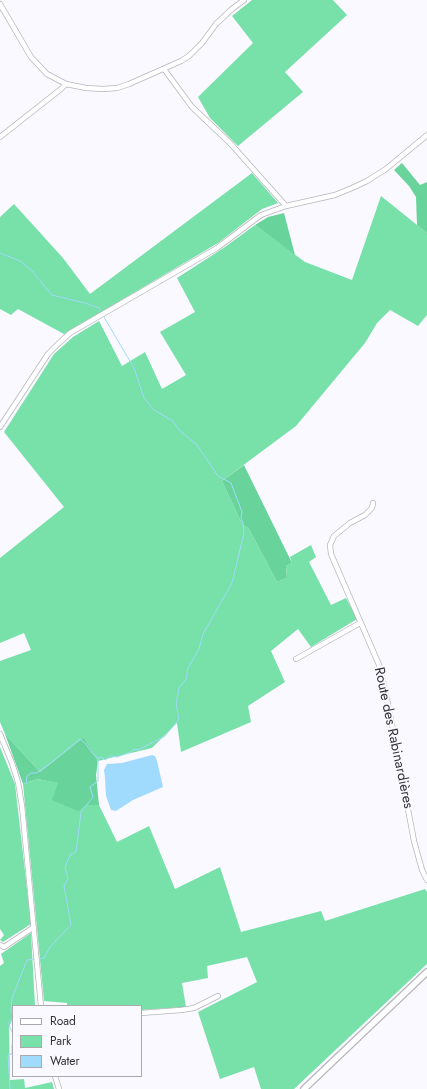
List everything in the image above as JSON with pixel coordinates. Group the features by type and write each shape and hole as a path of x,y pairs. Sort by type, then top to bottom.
{"main road":[{"path":"304,1089 427,972"}],"street":[{"path":"0,4 35,61 47,74 66,84 86,88 103,89 117,88 181,61 195,51 216,24 244,0"},
{"path":"164,69 192,107 230,143 286,206"},
{"path":"0,137 66,84"},
{"path":"0,427 48,354 70,333 217,248 260,215 286,206 335,194 367,181 386,168 427,135"},
{"name":"Route des Rabinardières","path":"373,503 372,508 365,514 337,533 330,546 331,554 380,666 414,841 422,870 427,880"},
{"path":"296,659 360,623"},
{"path":"0,734 18,782 22,806 41,1005"},
{"path":"0,945 4,947 34,927"},
{"path":"142,1014 194,1008 218,996"},
{"path":"55,1077 59,1089"}],"green space":[{"path":"252,0 333,0 347,15 285,72 303,92 238,146 210,118 198,97 253,43 232,16"},
{"path":"402,163 420,185 427,182 427,233 417,225 416,197 409,186 394,170"},
{"path":"252,173 278,203 262,209 218,243 64,334 18,309 11,315 0,309 0,217 14,204 63,258 90,294"},
{"path":"381,196 427,233 427,315 418,326 390,310 377,323 365,343 296,426 222,481 242,524 249,529 277,582 287,578 286,566 292,563 290,557 311,545 316,557 309,562 331,605 346,598 357,619 311,647 298,629 271,651 285,682 248,706 251,722 181,752 177,723 152,748 98,761 84,737 40,772 5,734 0,722 0,661 31,650 24,633 0,643 0,558 64,507 4,432 54,354 73,337 99,321 122,366 145,352 162,389 186,375 160,332 195,312 177,278 225,247 255,225 305,262 352,280"},
{"path":"284,213 295,255 255,225 268,217"},
{"path":"244,465 292,563 286,566 287,578 277,582 249,529 242,524 222,481"},
{"path":"5,734 40,772 84,737 98,761 96,775 99,805 86,805 78,811 52,800 58,783 37,779 23,784"},
{"path":"0,747 15,784 31,924 3,942 0,940 4,935 0,929"},
{"path":"37,779 59,783 86,805 99,805 117,842 149,826 175,889 220,867 241,932 321,911 325,921 425,889 427,892 427,964 294,1089 261,1089 254,1067 220,1079 198,1012 257,982 247,957 207,966 208,978 182,983 186,1007 142,1010 142,1005 67,1005 67,1003 44,1001 23,784"},
{"path":"31,933 35,1005 12,1005 12,1020 9,1027 10,1080 24,1079 25,1088 52,1082 54,1089 0,1089 0,966 4,963 1,954"}],"water":[{"path":"152,755 155,756 157,761 163,787 133,800 116,811 111,810 106,796 104,770 107,764 122,763"}],"waterway":[{"path":"0,253 20,261 32,271 52,295 85,303 99,308 101,311"},
{"path":"26,784 27,776 31,773 36,773 47,766 80,739 86,744 92,753 98,758 102,757 105,760 111,756 117,757 131,752 134,749 138,750 165,736 179,719 176,704 179,688 186,679 188,668 199,649 203,634 232,583 244,533 241,518 242,512 231,483 218,476 197,445 179,430 173,421 154,410 144,398 134,368 104,317"},
{"path":"39,959 44,958 50,947 71,925 64,886 68,878 65,867 70,855 76,852 81,812 93,797 90,787 98,781 98,758"},
{"path":"12,1014 12,998 27,960 35,959"},
{"path":"12,1019 8,1023 12,1032"},
{"path":"12,1045 12,1054"},
{"path":"10,1089 8,1055 12,1054"}]}
